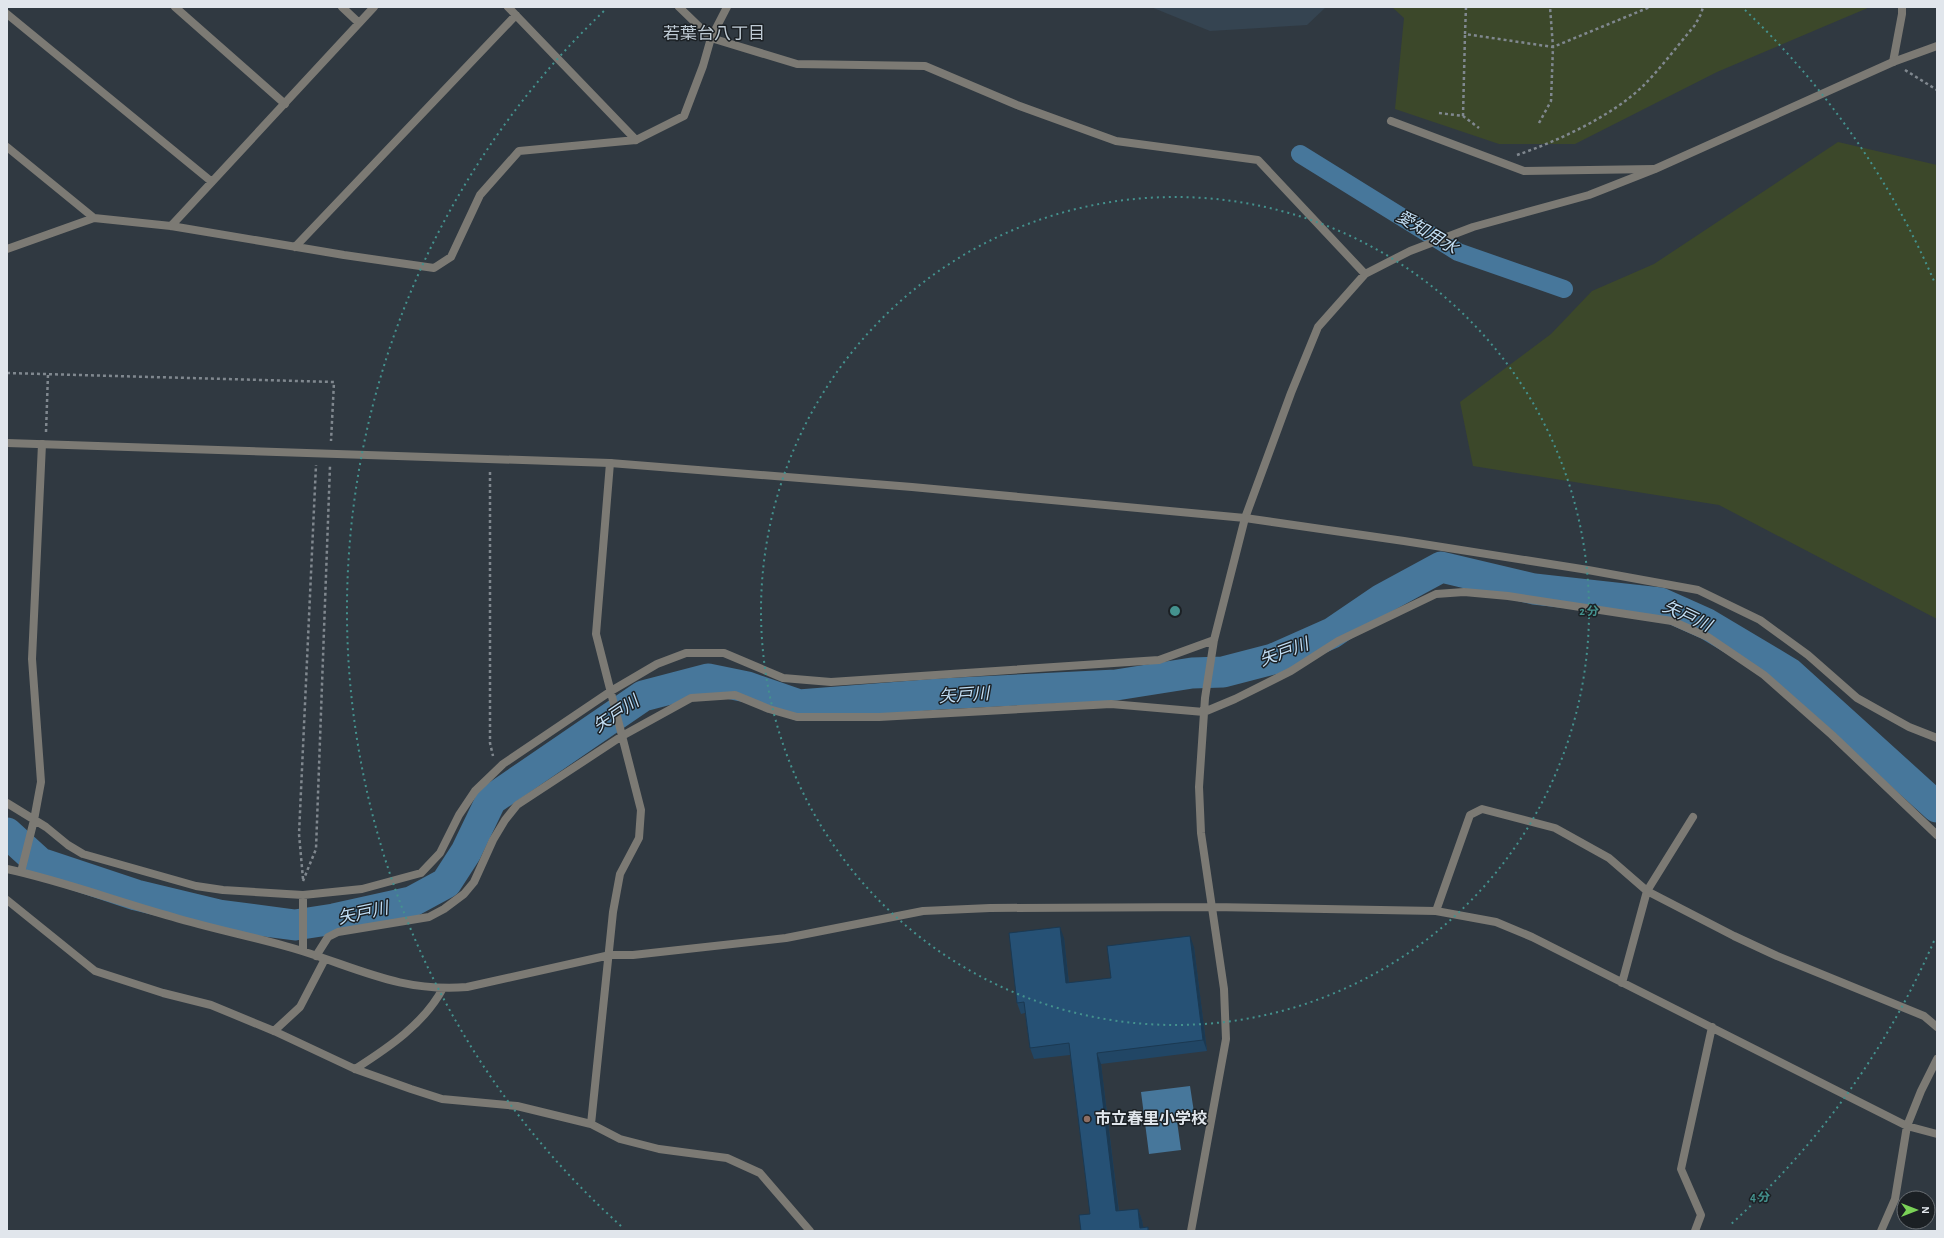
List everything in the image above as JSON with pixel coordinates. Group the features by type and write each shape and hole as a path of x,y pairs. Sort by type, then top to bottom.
{"street":[{"path":"175,7 285,104"},
{"path":"342,7 359,23"},
{"path":"171,226 374,7"},
{"path":"508,7 636,140"},
{"path":"679,7 711,38 797,64 925,66 1017,105 1116,141 1258,160 1365,274"},
{"path":"7,249 94,218 171,226 434,268 451,257 480,195 519,151 636,140 684,116 703,66 711,38 727,7"},
{"path":"1893,62 1902,7"},
{"path":"7,14 212,182"},
{"path":"295,247 516,15"},
{"path":"1191,1231 1226,1039 1224,989 1201,833 1199,787 1205,698 1214,640 1245,518 1291,392 1318,327 1365,274 1410,251 1472,227 1589,195 1655,169 1893,62 1937,46"},
{"path":"1391,121 1524,171 1655,169"},
{"path":"7,147 94,218"},
{"path":"7,442 316,452 610,464 912,487 1245,518 1581,568 1698,590 1760,620 1808,655 1856,698 1909,727 1937,738"},
{"path":"21,872 34,820 41,782 32,659 44,444"},
{"path":"591,1124 610,955 613,912 620,874 639,838 641,810 596,634 610,464"},
{"path":"316,956 328,937 338,932 429,917 444,910 464,894 474,882 493,840 505,820 517,805 622,736 692,698 735,695 769,709 797,717 879,717 1111,704 1204,712 1235,699 1291,671 1338,641 1436,594 1464,592 1508,596 1672,621 1708,637 1764,675 1832,735 1937,835"},
{"path":"7,803 46,827 68,845 83,854 181,881 223,890 303,895 362,889 421,873 440,853 459,815 475,791 502,765 611,691 657,664 686,653 724,653 783,678 831,682 1159,660 1214,640"},
{"path":"1436,911 1470,815 1482,809 1555,828 1609,858 1647,891 1777,956 1924,1016 1937,1027"},
{"path":"1622,983 1647,891 1693,817"},
{"path":"7,869 175,918 252,936 303,951 374,976 404,984 443,988 467,987 610,955 633,955 786,938 923,911 990,908 1211,907 1436,911 1496,922 1532,937 1907,1126 1937,1134"},
{"path":"303,895 303,951"},
{"path":"7,900 95,971 163,993 211,1005 274,1031 355,1069 442,1099 517,1106 591,1124 620,1139 659,1149 727,1158 760,1173 810,1231"},
{"path":"274,1031 300,1007 325,959"},
{"path":"355,1069 383,1051 410,1028 436,1004 443,988"},
{"path":"1695,1231 1701,1214 1681,1169 1712,1027"},
{"path":"1881,1231 1895,1199 1907,1126 1921,1091 1937,1060"}],"path":[{"path":"1463,116 1466,7"},
{"path":"1538,123 1551,101 1553,47 1550,7"},
{"path":"1465,34 1553,47 1650,7"},
{"path":"1500,162 1574,131 1607,113 1643,86 1695,25 1703,7"},
{"path":"1893,62 1937,90"},
{"path":"1439,113 1463,116 1479,128"},
{"path":"7,373 334,382 330,453 316,849 303,881"},
{"path":"44,444 48,374"},
{"path":"303,895 299,834 316,452"},
{"path":"490,459 490,743 492,756 502,765"}],"shaded area":[{"path":"1151,7 1326,7 1307,25 1210,31"}],"green space":[{"path":"1392,7 1870,7 1717,72 1575,144 1499,144 1395,109 1404,18"},
{"path":"1838,142 1937,165 1937,619 1719,505 1473,466 1460,402 1551,334 1592,291 1654,264"}],"water":[{"path":"1190,1086 1195,1119 1177,1121 1181,1150 1149,1154 1141,1092"}],"building":[{"path":"1060,927 1066,983 1111,978 1107,946 1190,936 1203,1040 1097,1053 1116,1211 1138,1209 1140,1228 1148,1227 1148,1231 1081,1231 1079,1215 1090,1214 1069,1043 1030,1048 1024,1002 1017,1003 1009,933"}],"waterway":[{"name":"愛知用水","path":"1300,154 1458,252 1564,289"},
{"name":"矢戸川","path":"7,833 40,863 136,895 219,915 295,925 334,919 411,902 446,883 466,852 491,800 643,696 708,679 747,687 799,705 940,694 1116,685 1192,673 1223,672 1273,659 1332,633 1382,599 1441,567 1534,589 1660,603 1707,624 1789,673 1937,807"}],"place":[{"name":"市立春里小学校","path":"1087,1119"}],"district":[{"name":"若葉台八丁目","path":"714,33"}]}
